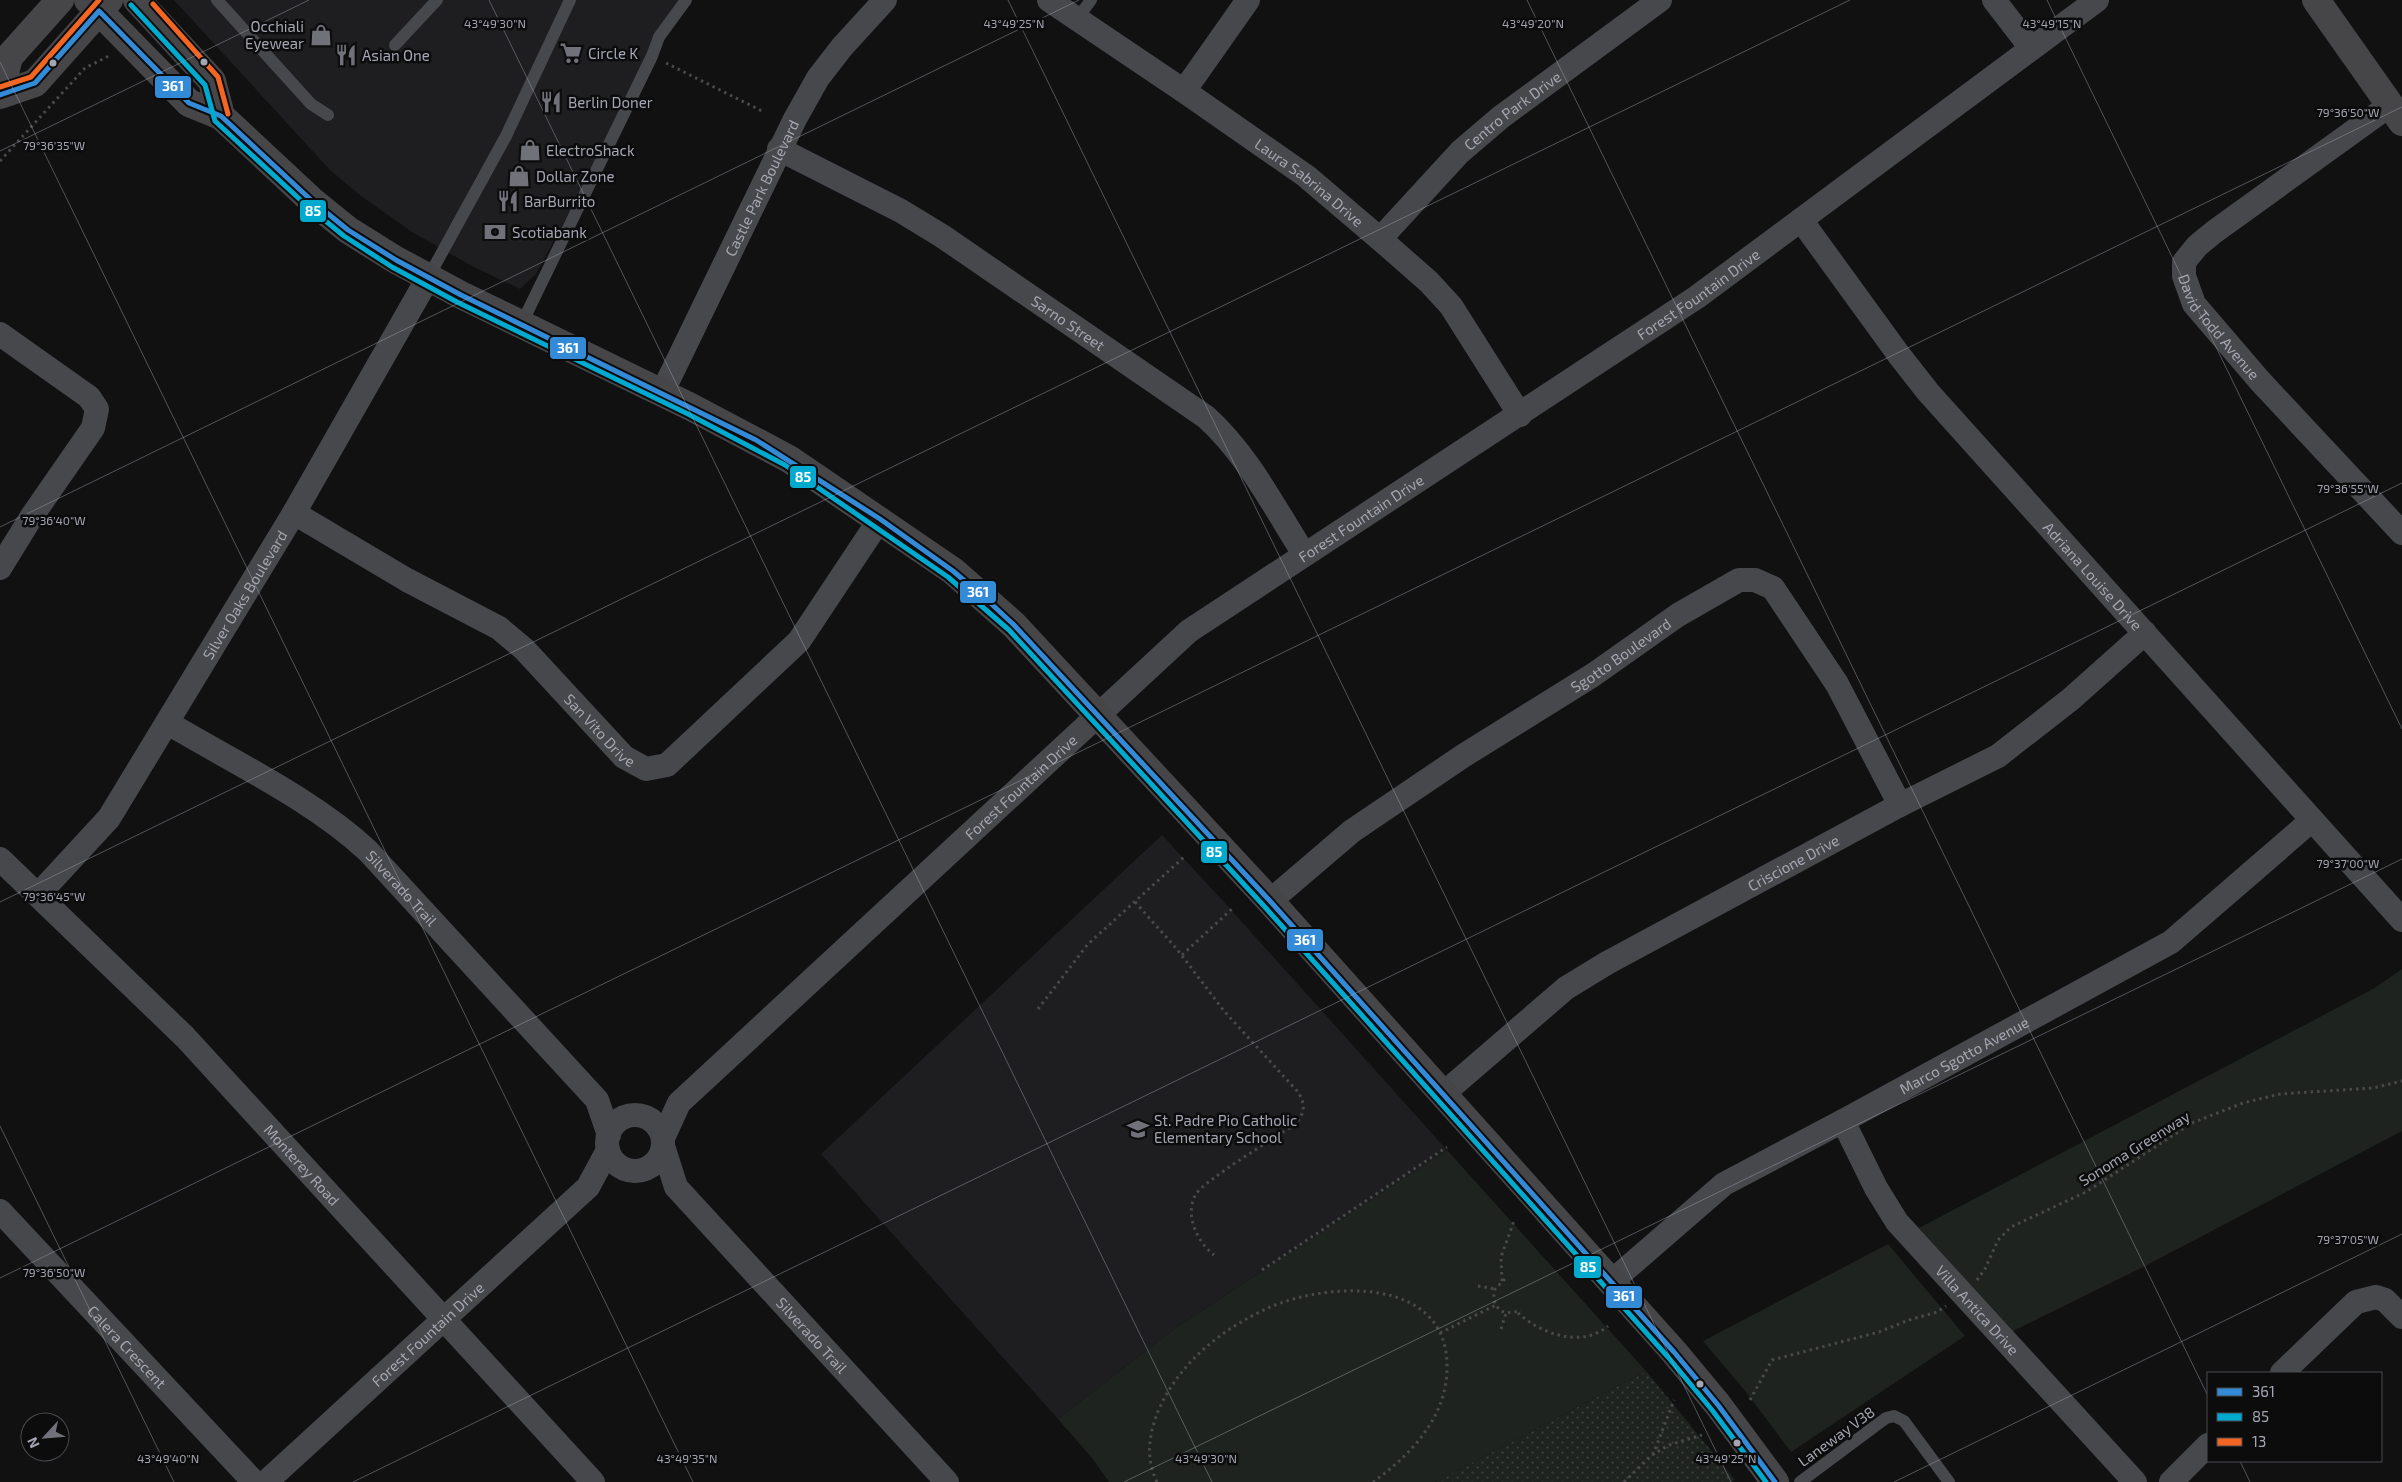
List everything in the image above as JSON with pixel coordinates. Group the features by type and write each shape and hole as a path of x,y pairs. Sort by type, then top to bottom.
{"street":[{"path":"0,94 10,57 60,0"},
{"path":"138,0 212,81 222,116"},
{"name":"Castle Park Boulevard","path":"662,393 780,149 818,78 842,47 885,0"},
{"name":"Laura Sabrina Drive","path":"1049,0 1306,176 1429,282 1451,306 1520,415"},
{"path":"1184,91 1248,0"},
{"name":"Centro Park Drive","path":"1380,239 1460,152 1501,117 1660,0"},
{"path":"1994,0 2031,48"},
{"name":"Forest Fountain Drive","path":"663,1142 680,1103 1189,631 1697,297 2097,0"},
{"path":"2316,0 2396,113"},
{"path":"0,94 35,82 99,4 189,103 222,116 311,200 348,230 428,278 764,444 880,519 953,571 1014,625 1270,901 1697,1378 1775,1482"},
{"name":"David Todd Avenue","path":"2396,113 2214,232 2197,246 2184,262 2184,276 2194,304 2260,380 2402,533"},
{"name":"Sarno Street","path":"780,149 901,211 942,236 1206,416 1225,434 1242,455 1304,554"},
{"name":"Adriana Louise Drive","path":"1801,220 1928,392 2402,920"},
{"name":"Silver Oaks Boulevard","path":"38,895 110,818 294,513 428,278"},
{"path":"0,334 90,397 97,408 92,428 32,516 0,568"},
{"name":"San Vito Drive","path":"294,513 407,580 499,628 524,649 624,757 646,769 667,765 799,641 880,519"},
{"name":"Sgotto Boulevard","path":"1270,901 1352,831 1463,756 1593,675 1678,615 1739,580 1755,580 1772,588 1838,684 1900,805"},
{"name":"Criscione Drive","path":"1443,1094 1566,988 1615,958 1900,805 1998,756 2071,699 2146,633"},
{"name":"Silverado Trail","path":"168,724 311,807 349,833 375,858 597,1100 637,1116"},
{"name":"Marco Sgotto Avenue","path":"1612,1282 1724,1184 1844,1121 2172,942 2312,820"},
{"name":"Monterey Road","path":"0,860 185,1037 593,1482"},
{"name":"Silverado Trail","path":"597,1100 608,1143"},
{"name":"Forest Fountain Drive","path":"637,1116 680,1103"},
{"path":"637,1116 656,1124 663,1142 655,1163 648,1169 634,1171 615,1163 608,1143 618,1121 637,1116"},
{"name":"Villa Antica Drive","path":"1844,1121 1886,1206 1901,1227 2135,1482"},
{"name":"Silverado Trail","path":"663,1142 676,1187 947,1482"},
{"name":"Forest Fountain Drive","path":"266,1482 588,1187 608,1143"},
{"name":"Forest Fountain Drive","path":"588,1187 634,1171"},
{"name":"Silverado Trail","path":"634,1171 676,1187"},
{"name":"Calera Crescent","path":"0,1211 254,1482"},
{"path":"2283,1372 2356,1302 2376,1297 2385,1300 2402,1317"},
{"path":"2171,1482 2207,1446"}],"lane":[{"path":"217,0 311,104 328,115"},
{"path":"395,45 438,0"},
{"path":"428,278 506,136 570,0"},
{"path":"521,325 652,56 659,37 686,0"},
{"path":"1077,19 1091,0"},
{"name":"Laneway V38","path":"1800,1482 1886,1418 1894,1416 1904,1421 1949,1482"}],"path":[{"path":"0,161 85,68 107,57 107,54"},
{"path":"652,56 764,112"},
{"path":"1038,1009 1088,944 1184,857"},
{"path":"1135,902 1182,955 1224,1011 1298,1092 1304,1105 1301,1119 1294,1125 1215,1178 1196,1194 1192,1205 1194,1226 1201,1242 1214,1255"},
{"path":"1182,955 1233,908"},
{"name":"Sonoma Greenway","path":"1971,1284 1985,1269 1998,1240 2011,1226 2086,1192 2192,1123 2244,1103 2280,1094 2373,1088 2402,1081"},
{"path":"1262,1270 1447,1147"},
{"path":"1514,1221 1500,1258 1503,1280 1495,1289 1494,1300 1496,1305 1506,1313 1519,1312 1528,1322 1547,1332 1564,1336 1589,1335 1603,1331 1608,1326"},
{"path":"1478,1286 1495,1289"},
{"path":"1157,1482 1150,1461 1151,1430 1169,1389 1180,1373 1201,1351 1224,1333 1256,1314 1288,1301 1313,1294 1334,1291 1374,1292 1408,1302 1429,1317 1440,1333 1447,1356 1445,1388 1436,1414 1420,1441 1404,1458 1373,1482"},
{"path":"1750,1400 1772,1360 1879,1332 1909,1320 1937,1312 1950,1303"},
{"path":"1440,1333 1496,1305"},
{"path":"1501,1329 1506,1313"},
{"path":"1652,1455 1674,1400"},
{"path":"1624,1482 1652,1455 1669,1445 1702,1435"}],"shaded area":[{"path":"174,0 683,0 536,274 520,289 472,266 412,232 361,196 330,170"},
{"name":"St. Padre Pio Catholic Elementary School","path":"1162,835 1447,1150 1174,1329 1058,1419 821,1154"},
{"path":"2402,969 2402,1131 2145,1266 2013,1331 1919,1228 2373,989"},
{"path":"1447,1150 1646,1371 1435,1482 1109,1482 1092,1458 1058,1419 1174,1329"},
{"path":"1888,1244 1965,1336 1791,1452 1746,1392 1703,1341"},
{"path":"1646,1371 1735,1480 1731,1482 1435,1482"}],"transit line":[{"name":"13","path":"0,87 31,77 99,0"},
{"name":"13","path":"153,4 218,77 228,114"},
{"name":"85","path":"131,5 205,85 215,121 306,205 344,236 392,267 457,302 688,414 785,465 948,577 1009,630 1264,906 1668,1357 1712,1410 1766,1482"},
{"name":"361","path":"0,95 35,83 99,11 189,103 221,116 311,200 348,230 396,260 461,295 756,440 880,519 953,571 1014,625 1270,901 1674,1352 1718,1405 1775,1482"}],"place":[{"name":"Occhiali Eyewear","path":"321,35"},
{"name":"Circle K","path":"571,53"},
{"name":"Asian One","path":"346,55"},
{"name":"Berlin Doner","path":"551,102"},
{"name":"ElectroShack","path":"530,150"},
{"name":"Dollar Zone","path":"519,176"},
{"name":"BarBurrito","path":"508,201"},
{"name":"Scotiabank","path":"495,232"},
{"name":"St. Padre Pio Catholic Elementary School","path":"1138,1129"}]}
